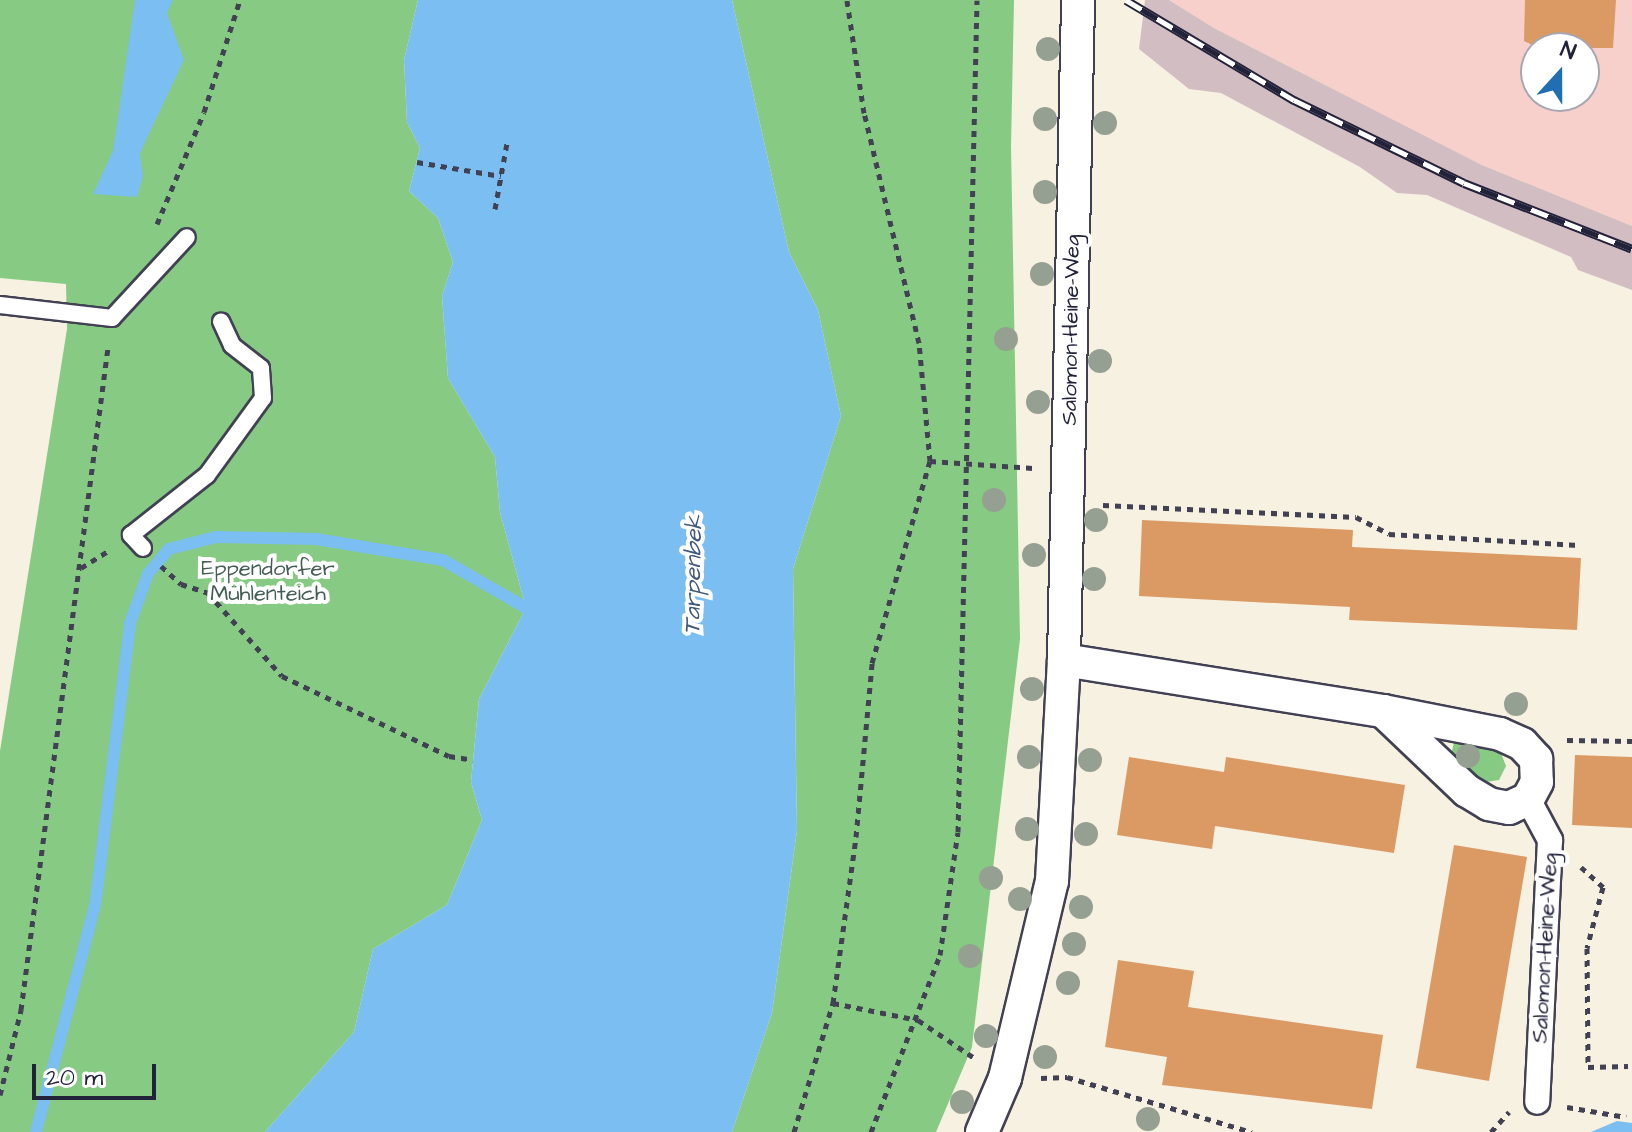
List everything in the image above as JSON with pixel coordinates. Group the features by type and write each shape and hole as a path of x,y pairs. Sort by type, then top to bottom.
{"street":[{"name":"Salomon-Heine-Weg","path":"982,1132 1005,1078 1052,881 1064,660 1078,0"},
{"path":"1064,660 1383,711 1500,734 1522,744 1536,759 1537,782 1528,799 1509,808 1489,804 1467,791 1383,711"},
{"name":"Salomon-Heine-Weg","path":"1528,799 1550,840 1537,1102"}],"lane":[{"path":"0,305 112,318 187,237"},
{"path":"143,548 131,535 207,475 263,398 261,368 232,345 221,321"}],"path":[{"path":"150,238 204,112 240,0"},
{"path":"794,1132 833,1003 856,837 872,663 930,461 919,343 864,113 847,0"},
{"path":"871,1132 918,1020 940,955 958,832 977,0"},
{"path":"495,209 507,143"},
{"path":"417,162 501,176"},
{"path":"0,1095 21,1010 112,318"},
{"path":"930,461 968,462 1068,488 1356,517 1389,534 1578,545"},
{"path":"80,568 122,542"},
{"path":"166,571 181,584 208,593 282,676 458,760 473,760"},
{"path":"1522,744 1584,738 1632,741"},
{"path":"1550,840 1603,887 1587,948 1588,1067 1628,1066"},
{"path":"833,1003 918,1020 1005,1078 1067,1077 1252,1132"},
{"path":"1537,1102 1626,1117"}],"shaded area":[{"path":"1145,0 1169,0 1214,28 1482,165 1632,226 1632,290 1578,270 1571,257 1427,195 1397,193 1360,167 1221,93 1189,89 1139,49"},
{"path":"1169,0 1632,0 1632,226 1482,165 1214,28"}],"green space":[{"name":"Eppendorfer Mühlenteich","path":"0,0 418,0 404,60 407,122 420,148 409,191 438,218 453,262 442,296 448,378 495,457 500,512 526,608 479,699 471,782 482,820 447,905 373,949 354,1032 265,1132 0,1132 0,751 67,329 66,284 0,278"},
{"path":"732,0 1014,0 1011,146 1020,639 972,1047 936,1132 732,1132 772,1013 797,830 793,569 841,416 818,310 789,252"},
{"path":"1454,742 1499,748 1506,766 1499,780 1479,783 1451,756"}],"water":[{"path":"135,0 173,0 167,13 184,60 140,153 143,176 137,197 93,194 113,151"},
{"name":"Tarpenbek","path":"418,0 732,0 789,252 818,310 841,416 793,569 797,830 772,1013 732,1132 265,1132 354,1032 373,949 447,905 482,820 471,782 479,699 526,608 500,512 495,457 448,378 442,296 453,262 438,218 409,191 420,148 407,122 404,60"},
{"path":"1617,1121 1632,1123 1632,1132 1591,1132"}],"building":[{"path":"1525,0 1616,0 1613,48 1600,48 1600,32 1524,32"},
{"path":"1142,520 1353,530 1352,547 1581,558 1577,630 1349,620 1350,607 1139,596"},
{"path":"1575,755 1632,757 1632,828 1572,825"},
{"path":"1129,757 1224,772 1226,757 1405,785 1394,853 1215,826 1212,849 1117,835"},
{"path":"1454,845 1527,857 1489,1081 1416,1068"},
{"path":"1118,960 1194,971 1188,1007 1383,1035 1372,1109 1162,1085 1167,1057 1105,1047"}],"waterway":[{"path":"36,1132 95,906 130,623 148,574 169,549 216,537 316,539 443,560 526,608"}],"railway":[{"path":"1126,0 1294,100 1464,183 1632,249"}]}
